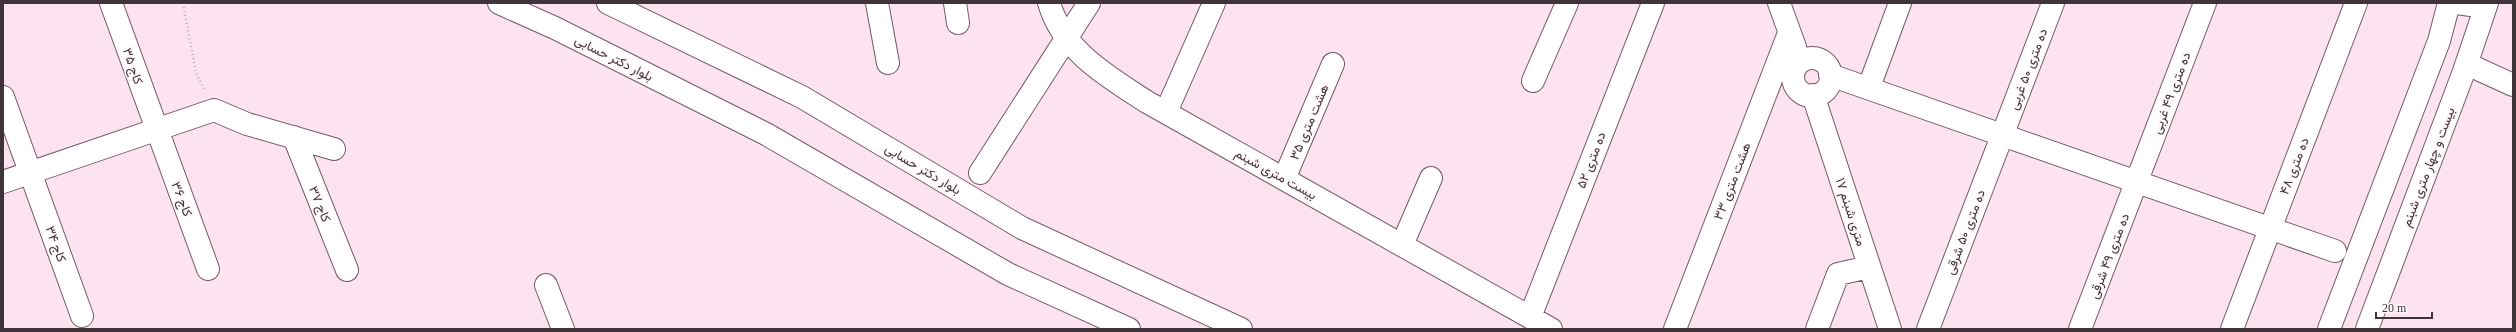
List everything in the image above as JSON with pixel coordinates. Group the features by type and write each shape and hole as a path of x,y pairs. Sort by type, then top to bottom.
{"street":[{"name":"کاج ۳۵","path":"111,3 155,129"},
{"name":"بلوار دکتر حسابی","path":"499,3 555,28 766,134 1008,274 1129,329"},
{"name":"بلوار دکتر حسابی","path":"608,3 802,97 1022,228 1241,329"},
{"path":"877,3 888,63"},
{"name":"بیست متری شبنم","path":"1049,3 1054,20 1074,49 1100,72 1166,112 1551,329"},
{"path":"980,173 1089,3"},
{"path":"1166,112 1214,3"},
{"path":"1533,80 1567,3"},
{"name":"ده متری ۵۲","path":"1530,317 1653,3"},
{"path":"1779,3 1789,33 1801,61"},
{"path":"1869,87 1900,3"},
{"name":"ده متری ۵۰ غربی","path":"2003,135 2053,3"},
{"name":"ده متری ۴۹ غربی","path":"2138,182 2205,3"},
{"name":"ده متری ۴۸","path":"2232,329 2356,3"},
{"path":"2330,329 2439,41 2449,3"},
{"path":"2457,3 2470,5 2477,3"},
{"name":"بیست و چهار متری شبنم","path":"2367,329 2467,64 2487,3"},
{"name":"هشت متری ۳۳","path":"1675,329 1789,33"},
{"path":"1814,58 1825,63 1830,75 1828,86 1819,94 1813,95 1801,92 1794,83 1794,70 1801,61 1814,58"},
{"name":"هشت متری ۳۵","path":"1284,179 1333,64"},
{"path":"2467,64 2513,85"},
{"path":"1830,75 1869,87 2335,251"},
{"name":"۱۷ متری شبنم","path":"1813,95 1890,329"},
{"name":"کاج ۳۴","path":"3,97 82,316"},
{"path":"3,182 214,110 247,124 334,149"},
{"name":"کاج ۳۶","path":"155,129 208,269"},
{"name":"ده متری ۵۰ شرقی","path":"1928,329 2003,135"},
{"name":"کاج ۳۷","path":"294,137 347,270"},
{"path":"1402,245 1431,178"},
{"name":"ده متری ۴۹ شرقی","path":"2080,329 2138,182"},
{"path":"1817,329 1838,274 1869,267"},
{"path":"546,285 563,329"}],"path":[{"path":"183,3 196,73 214,110"}]}
